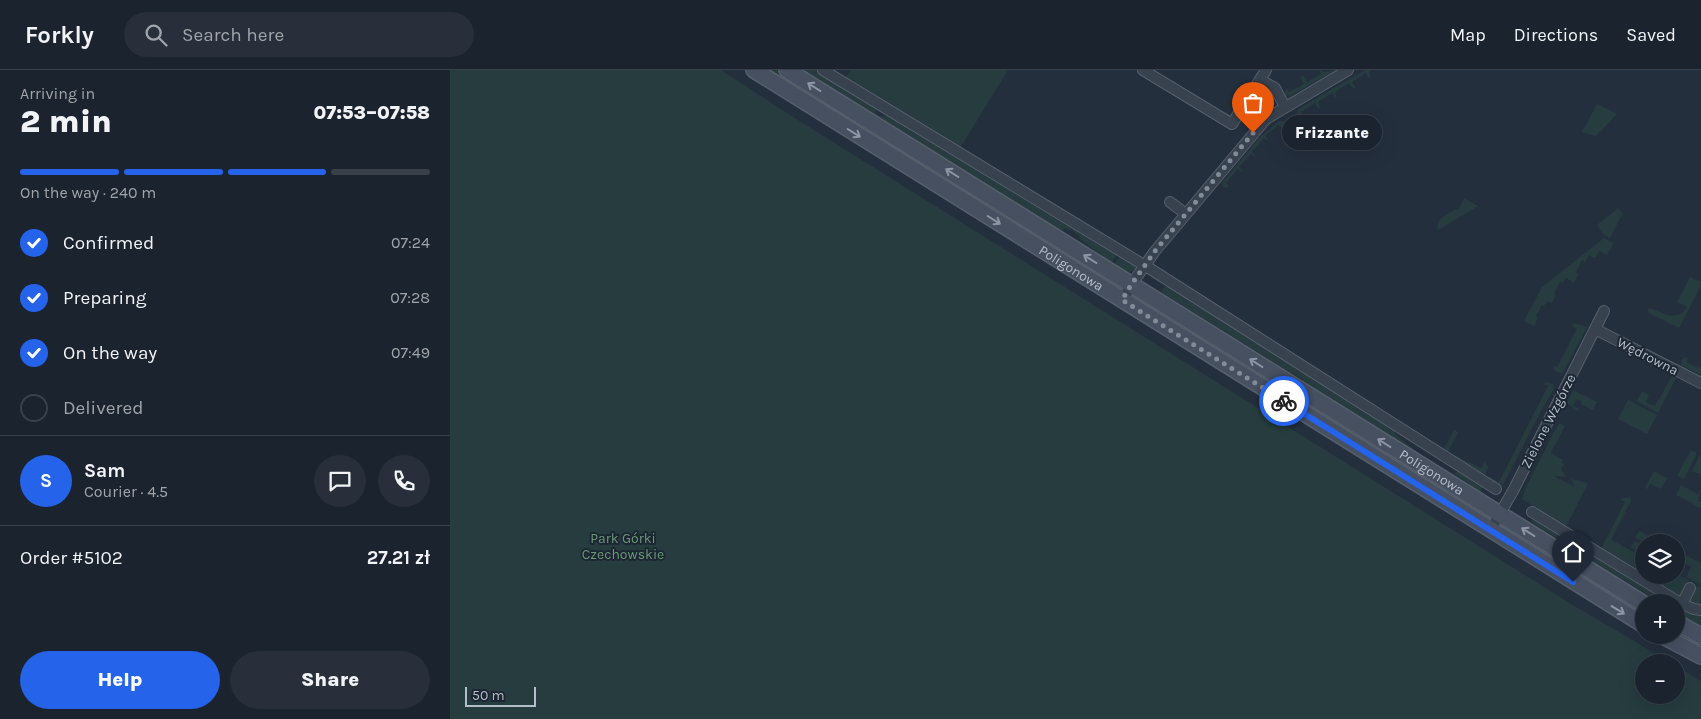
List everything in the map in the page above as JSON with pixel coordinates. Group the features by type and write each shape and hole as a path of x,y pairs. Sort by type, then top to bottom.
{"main road":[{"name":"Poligonowa","path":"754,70 1635,619"},
{"name":"Poligonowa","path":"787,70 1635,598"},
{"path":"1685,627 1699,635"},
{"path":"1679,644 1701,656"}],"street":[{"path":"824,70 1144,266 1496,488"},
{"path":"1143,70 1232,124 1266,70"},
{"path":"1122,300 1144,266 1266,119 1348,70"},
{"path":"1260,80 1275,88 1285,107"},
{"path":"1170,202 1186,214"},
{"name":"Zielone Wzgórze","path":"1490,530 1500,515 1604,311"},
{"name":"Wędrowna","path":"1595,329 1701,383"},
{"path":"1532,512 1666,594"},
{"path":"1685,598 1690,588"},
{"path":"1685,605 1701,610"}],"green space":[{"name":"Park Górki Czechowskie","path":"450,70 721,70 1576,607 1635,642 1635,644 1639,644 1656,654 1635,654 1635,704 1685,704 1685,671 1701,681 1701,719 450,719"},
{"path":"764,70 776,70 1103,274 1102,276 950,180 865,133"},
{"path":"800,70 816,70 878,109 875,112 877,115 887,114 1116,254 1116,256 1110,262 1071,230 1069,231 1065,228 1063,231 1042,222"},
{"path":"851,70 1008,70 960,148 846,77"},
{"path":"1319,70 1324,72 1336,70 1290,96 1285,94 1287,88 1289,92 1304,84 1300,77 1303,76 1307,82 1321,74"},
{"path":"1365,70 1372,70 1369,72 1371,78 1366,73 1352,82 1355,87 1354,89 1349,83 1335,92 1337,99 1332,93 1318,102 1320,108 1315,103 1301,112 1303,115 1297,115 1298,109"},
{"path":"1597,104 1617,114 1596,136 1582,132"},
{"path":"1279,121 1284,121 1284,126 1282,128 1279,125 1265,136 1270,142 1264,138 1252,152 1257,157 1251,154 1239,167 1244,173 1238,169 1226,183 1229,186 1227,188 1223,187 1222,183 1260,137"},
{"path":"1464,198 1478,206 1438,230 1440,219 1456,209 1458,210"},
{"path":"1618,208 1623,213 1610,238 1603,234 1597,225"},
{"path":"1604,238 1614,243 1607,255 1599,251 1595,258 1589,255 1585,262 1582,260 1576,273 1579,274 1574,283 1566,278 1563,283 1560,282 1552,303 1547,301 1544,306 1542,305 1536,316 1538,318 1534,326 1524,321 1542,287"},
{"path":"1122,256 1135,265 1136,269 1128,273 1116,269 1118,267 1114,265 1119,257"},
{"path":"1690,277 1701,282 1701,286 1679,328 1647,312 1649,308 1670,316 1681,314 1687,307 1677,302"},
{"path":"1165,286 1393,429 1395,434 1423,457 1374,430 1301,379 1161,292"},
{"path":"1575,323 1587,327 1563,373 1560,373 1554,370 1553,365 1557,367 1577,329 1571,325"},
{"path":"1688,358 1686,362 1701,369 1701,375 1681,365 1682,359"},
{"path":"1672,376 1676,378 1658,413 1637,401 1642,391 1649,395 1646,402 1655,406"},
{"path":"1547,382 1553,384 1554,389 1502,487 1443,451 1454,430 1458,432 1448,452 1481,468 1485,462 1488,467 1485,475 1499,482 1548,386 1543,384"},
{"path":"1573,390 1597,402 1593,410 1581,404 1581,401 1577,399 1573,406 1579,409 1578,411 1567,403"},
{"path":"1628,400 1657,415 1647,434 1618,419"},
{"path":"1560,423 1565,426 1551,453 1563,460 1561,463 1564,464 1561,469 1566,477 1554,476 1575,487 1571,479 1588,483 1566,527 1522,499 1525,489"},
{"path":"1691,450 1697,453 1684,479 1677,476"},
{"path":"1701,453 1701,475 1692,471"},
{"path":"1458,470 1483,486 1480,492 1455,474"},
{"path":"1654,471 1667,478 1661,489 1650,484 1647,489 1645,488"},
{"path":"1681,485 1698,494 1701,490 1698,501 1701,502 1701,508 1676,495"},
{"path":"1630,497 1631,501 1611,540 1635,552 1635,570 1601,549 1625,502 1620,499"},
{"path":"1534,517 1635,579 1635,584 1643,584 1659,594 1646,594 1531,522"},
{"path":"1634,541 1635,541 1635,550 1631,548"},
{"path":"1685,555 1701,563 1701,585 1686,577 1691,567 1685,564"},
{"path":"1685,578 1689,580 1682,594 1676,594 1659,584 1685,584"},
{"path":"1697,586 1701,588 1700,603 1697,605 1689,601"},
{"path":"1685,608 1701,614 1701,624 1699,625 1685,618"}],"way so far":[{"path":"1253,133 1155,251 1122,300 1284,401"}],"place":[{"name":"Frizzante","path":"1253,133"}],"route":[{"path":"1284,401 1573,582"}]}
